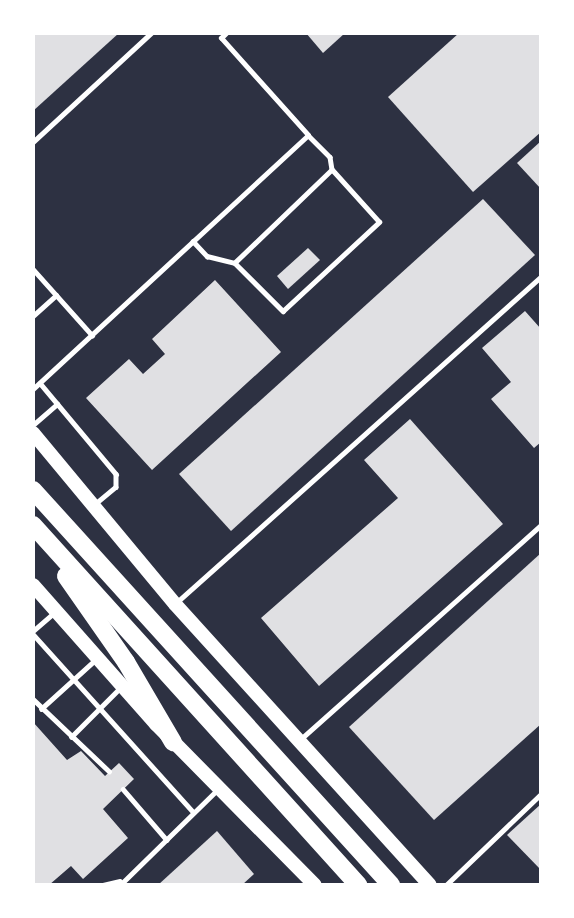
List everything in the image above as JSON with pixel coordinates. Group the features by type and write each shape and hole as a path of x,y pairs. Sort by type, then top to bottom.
{"highway":[{"path":"33,488 391,885"},
{"path":"33,525 358,885"},
{"path":"33,531 126,662 173,742"}],"main road":[{"path":"33,433 175,604 430,885"},
{"path":"33,585 173,742 315,885"}],"lane":[{"path":"33,142 151,33"},
{"path":"193,241 207,256 235,263 283,311 379,222 332,170 330,158 221,38 226,33"},
{"path":"33,389 308,135"},
{"path":"235,263 332,170"},
{"path":"33,269 92,335"},
{"path":"175,604 541,277"},
{"path":"33,316 56,295"},
{"path":"40,383 116,474 116,487 92,506"},
{"path":"33,425 57,404"},
{"path":"299,741 541,525"},
{"path":"56,611 33,632 193,813"},
{"path":"41,709 97,658"},
{"path":"71,737 123,686"},
{"path":"33,699 110,771"},
{"path":"103,885 120,883 220,787"},
{"path":"123,789 167,840"},
{"path":"446,885 541,794"}],"building":[{"path":"33,33 119,33 33,111"},
{"path":"306,33 345,33 323,53"},
{"path":"459,33 541,33 541,132 473,192 388,97"},
{"path":"541,141 541,189 517,163"},
{"path":"483,199 535,255 231,531 179,474"},
{"path":"308,248 320,260 288,289 277,276"},
{"path":"215,280 281,352 152,470 86,398 129,359 143,374 165,354 152,339"},
{"path":"525,311 541,329 541,442 534,448 491,399 511,382 482,348"},
{"path":"410,419 503,524 319,686 261,618 398,498 364,460"},
{"path":"541,553 541,724 434,820 349,727"},
{"path":"33,722 67,760 81,751 105,776 119,763 134,779 103,809 128,838 83,879 71,866 49,885 33,885"},
{"path":"541,804 541,870 507,835"},
{"path":"217,831 254,874 242,885 158,885"}]}
